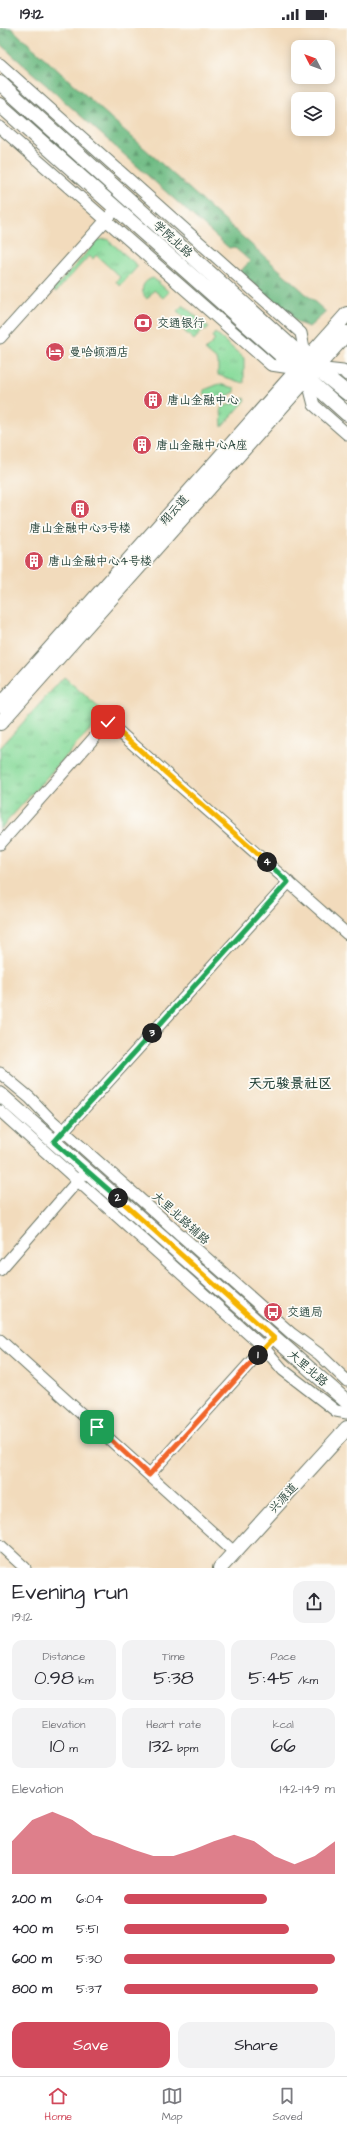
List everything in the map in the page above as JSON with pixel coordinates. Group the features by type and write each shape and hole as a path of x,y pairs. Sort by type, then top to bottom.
{"main road":[{"name":"学院北路","path":"0,83 83,158 307,369 347,414"},
{"name":"学院北路","path":"0,105 116,209 307,369 347,393"},
{"path":"73,170 83,158"},
{"name":"翔云道","path":"0,723 307,369 347,314"},
{"name":"翔云道","path":"3,698 307,369 347,333"},
{"name":"大里北路","path":"0,1094 58,1136 87,1171 269,1343 347,1402"},
{"name":"兴源道","path":"220,1568 347,1428"},
{"name":"兴源道","path":"230,1568 347,1438"}],"street":[{"path":"0,64 301,333 314,405 347,434"},
{"path":"0,127 271,365 343,371 347,375"},
{"path":"83,158 92,147"},
{"path":"62,182 73,170"},
{"path":"0,338 116,209"},
{"path":"0,844 108,722 347,934"},
{"path":"58,1136 288,882"},
{"name":"大里北路辅路","path":"0,1073 30,1098 58,1136 292,1334 319,1354 347,1381"},
{"path":"0,1111 76,1181 269,1343 283,1370 336,1411 347,1413"},
{"path":"0,1270 76,1181 87,1171"},
{"path":"0,1340 234,1552"},
{"path":"149,1475 269,1343"},
{"path":"0,1545 25,1568"}],"green space":[{"path":"0,28 11,28 326,312 309,327 298,323 240,272 250,261 234,247 229,248 0,44"},
{"path":"107,239 138,266 120,286 116,282 120,277 96,255 93,259 89,256 56,292 53,290 98,240"},
{"path":"153,278 169,292 163,298 154,290 147,299 143,293 142,290 146,281"},
{"path":"183,305 209,328 206,331 204,329 194,340 183,330 190,323 177,311"},
{"path":"215,333 244,358 244,383 218,375 218,361 205,350 215,340 212,337"},
{"path":"219,384 235,388 235,392 221,399 204,394 204,390"},
{"path":"245,398 246,400 222,427 221,408"},
{"path":"64,677 105,713 0,829 0,748"}],"place":[{"name":"交通银行","path":"143,323"},
{"name":"曼哈顿酒店","path":"55,352"},
{"name":"唐山金融中心","path":"153,400"},
{"name":"唐山金融中心A座","path":"142,445"},
{"name":"唐山金融中心3号楼","path":"80,509"},
{"name":"唐山金融中心4号楼","path":"34,561"},
{"name":"交通局","path":"273,1312"}],"district":[{"name":"天元骏景社区","path":"290,1083"}],"route":[{"path":"97,1427 149,1475 274,1338 54,1142 288,882 108,722"}]}
